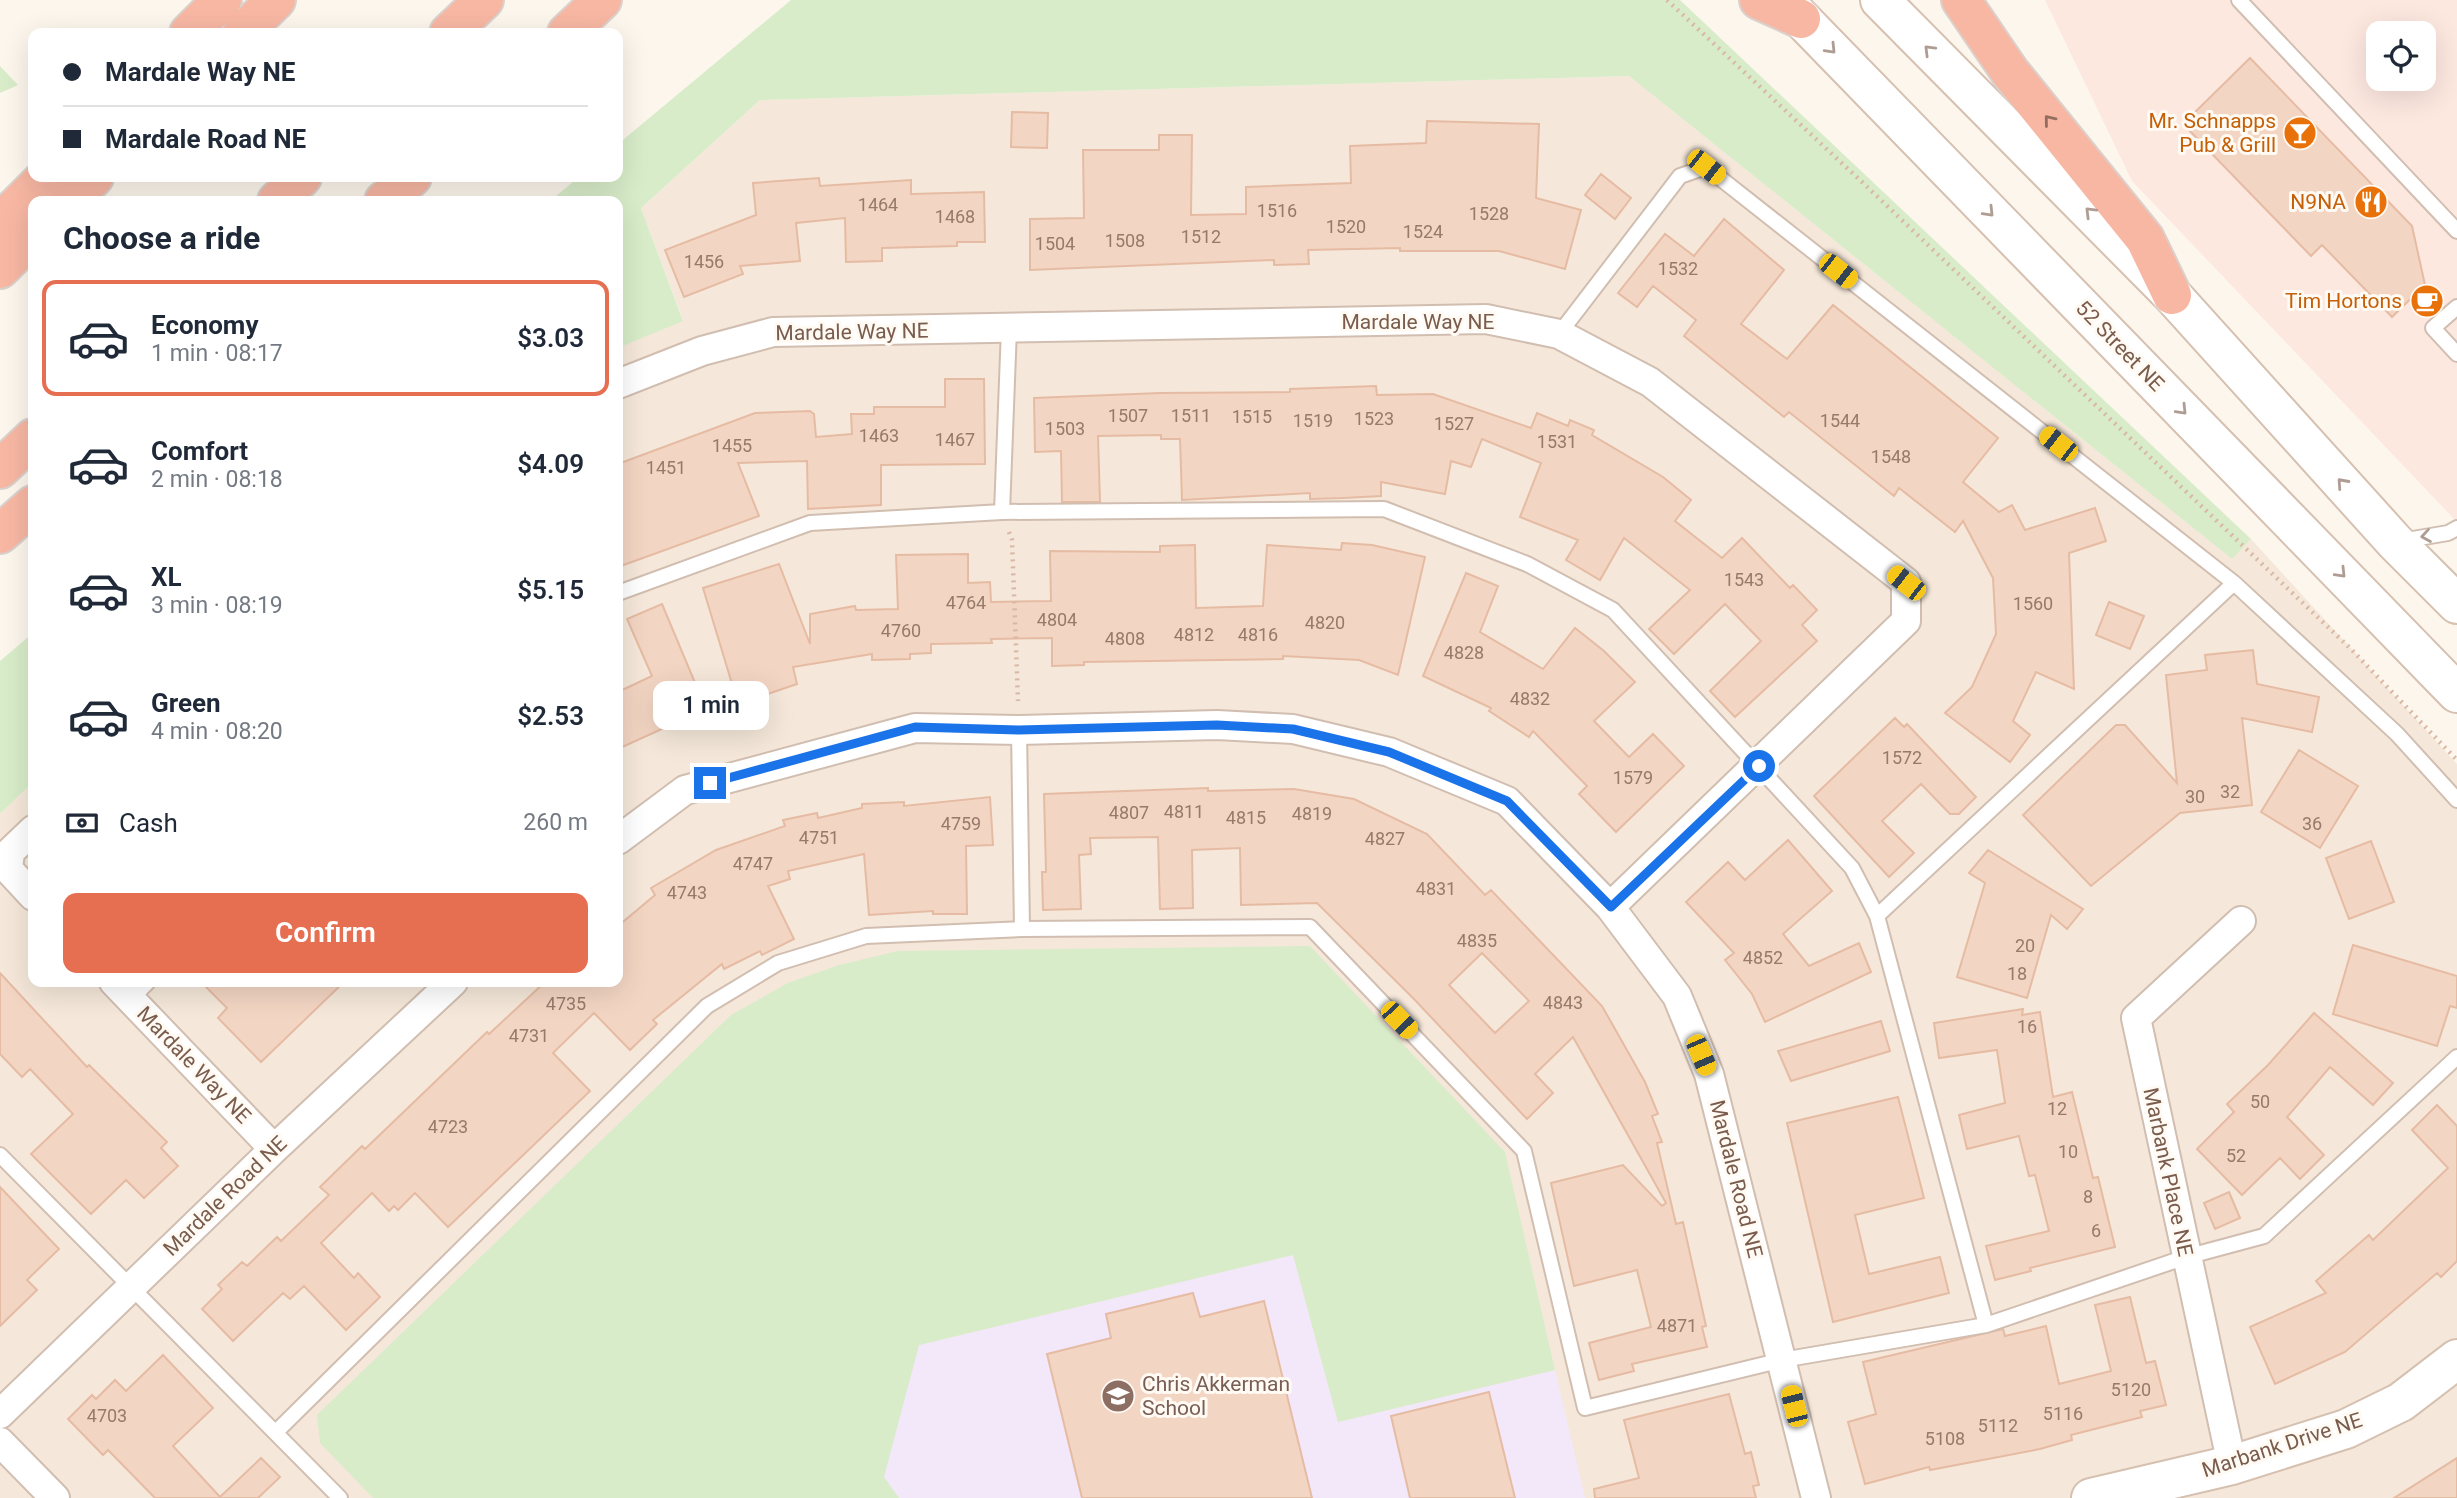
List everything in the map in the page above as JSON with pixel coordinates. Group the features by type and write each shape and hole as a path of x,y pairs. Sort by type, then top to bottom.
{"highway":[{"path":"194,28 222,0"},
{"path":"247,28 276,0"},
{"path":"454,28 484,0"},
{"path":"572,28 602,0"},
{"path":"1759,0 1792,10"},
{"path":"1961,0 2010,72 2145,239 2172,295"},
{"path":"0,223 41,182"},
{"path":"74,196 89,182"},
{"path":"282,196 297,182"},
{"path":"390,196 406,182"},
{"path":"0,269 28,241"},
{"path":"0,469 28,443"},
{"path":"0,534 28,509"}],"main road":[{"path":"1880,0 2172,295 2395,542 2457,604"},
{"name":"52 Street NE","path":"1792,10 2457,693"},
{"name":"Marbank Drive NE","path":"2091,1498 2232,1465 2346,1430 2400,1402 2457,1359"}],"street":[{"name":"Mardale Way NE","path":"623,382 702,351 773,332 1486,319 1559,334 1650,382 1906,583 1906,621 1611,907"},
{"name":"Mardale Road NE","path":"623,836 685,790 915,727 1019,730 1217,725 1293,729 1389,752 1507,801 1611,907 1677,996 1709,1074 1816,1498"},
{"path":"28,835 10,852 8,869 28,891"},
{"name":"Marbank Place NE","path":"2232,1465 2137,1018 2241,921"},
{"name":"Mardale Road NE","path":"0,1414 274,1149 448,987"},
{"name":"Mardale Way NE","path":"131,988 274,1149"},
{"path":"0,1442 55,1498"}],"lane":[{"path":"2239,0 2457,232"},
{"path":"1559,334 1680,176 1706,167 2234,583 2397,733 2457,800"},
{"path":"2457,307 2433,328 2457,354"},
{"path":"1002,512 1009,328"},
{"path":"623,591 810,523 1002,512 1384,509 1527,565 1613,610 1852,868 1877,916 1986,1325"},
{"path":"2395,542 2448,533 2457,528"},
{"path":"1877,916 2234,583"},
{"path":"1019,730 1022,929"},
{"path":"277,1431 707,1006 778,963 866,936 1022,929 1310,927 1524,1151 1585,1408 1782,1360 1986,1325 2186,1257 2264,1236 2457,1057"},
{"path":"0,1155 341,1498"}],"path":[{"path":"1667,0 1862,182 2351,649 2457,760"},
{"path":"1002,512 1012,541 1019,730"}],"shaded area":[{"path":"2045,0 2457,0 2457,522 2132,181"},
{"path":"1629,76 2231,558 2251,539 2457,764 2457,1498 0,1498 0,814 28,787 28,987 623,987 623,346 683,320 641,208 760,100"},
{"name":"Chris Akkerman School","path":"1293,1255 1338,1422 1555,1370 1585,1498 899,1498 883,1477 919,1345"}],"green space":[{"path":"791,0 1680,0 2251,539 2232,559 1629,76 760,100 641,208 683,321 623,346 623,196 556,196 573,182 623,182 623,140"},
{"path":"0,66 18,85 0,93"},
{"path":"28,637 28,787 0,814 0,661"},
{"path":"1310,946 1505,1152 1555,1370 1338,1422 1293,1255 919,1345 884,1477 899,1498 373,1498 320,1443 317,1415 731,1015 788,983 839,965 898,951"}],"building":[{"path":"2250,58 2412,226 2425,285 2392,317 2322,245 2311,256 2183,124"},
{"path":"1012,112 1048,113 1047,148 1011,147"},
{"path":"1427,121 1539,124 1536,198 1581,210 1565,269 1499,251 1400,251 1400,248 1308,250 1309,264 1274,265 1274,260 1030,270 1030,219 1084,218 1083,150 1159,150 1159,135 1192,135 1191,215 1246,214 1246,187 1351,183 1350,146 1426,143"},
{"path":"1601,174 1631,198 1615,219 1585,195"},
{"path":"819,178 820,186 911,180 911,194 984,192 985,242 957,242 957,246 882,248 882,261 846,262 845,218 796,223 800,261 740,266 743,274 684,297 665,250 756,215 753,183"},
{"path":"1724,219 1784,270 1741,324 1787,359 1833,305 1998,438 1963,482 1999,512 2012,505 2025,530 2095,508 2106,541 2069,553 2074,689 2036,672 2013,721 2030,735 2010,762 1945,713 1972,687 1996,634 1993,578 1963,521 1955,532 1899,488 1894,496 1789,412 1784,417 1684,336 1696,320 1653,286 1637,307 1618,293 1665,234 1694,256"},
{"path":"945,379 984,379 985,464 881,465 881,505 808,509 807,461 738,463 759,516 623,565 623,462 755,413 810,411 814,414 816,437 852,434 851,414 874,414 874,407 945,407"},
{"path":"1376,386 1377,395 1433,394 1531,428 1537,413 1568,426 1570,420 1594,430 1592,435 1663,477 1691,500 1675,521 1722,558 1742,538 1790,588 1793,585 1817,610 1802,625 1817,641 1735,717 1710,691 1761,641 1725,604 1674,654 1649,629 1690,590 1624,538 1600,580 1566,560 1578,540 1520,517 1541,463 1482,439 1471,467 1451,461 1445,494 1381,482 1381,496 1310,499 1310,493 1182,500 1180,439 1161,439 1161,435 1098,436 1100,502 1062,502 1061,451 1035,452 1034,398 1290,392 1290,389"},
{"path":"1342,543 1372,545 1425,557 1398,675 1359,660 1283,656 1283,659 1084,662 1084,665 1052,666 1052,638 991,639 992,643 931,644 931,653 910,654 910,659 872,660 872,654 793,667 797,684 744,702 742,695 736,697 703,588 779,564 810,644 810,614 855,606 856,610 898,609 896,555 968,554 968,583 990,582 991,602 1051,601 1050,551 1160,552 1160,546 1195,545 1196,608 1263,606 1267,545 1341,550"},
{"path":"1466,573 1498,586 1480,632 1543,669 1575,628 1604,651 1635,682 1594,721 1629,757 1653,734 1684,766 1616,832 1579,794 1587,786 1533,731 1529,737 1489,711 1491,708 1423,676"},
{"path":"2109,602 2144,616 2130,649 2096,635"},
{"path":"662,604 706,709 623,747 623,690 652,676 627,619"},
{"path":"2253,650 2257,684 2319,697 2312,732 2242,718 2252,805 2180,813 2091,886 2023,815 2116,725 2125,725 2177,783 2166,675 2207,670 2205,655"},
{"path":"1895,718 1904,727 1907,724 1976,797 1959,814 1950,814 1921,784 1882,821 1914,853 1889,877 1814,796"},
{"path":"2299,750 2358,786 2320,848 2261,812"},
{"path":"1208,788 1208,791 1294,789 1354,799 1427,834 1485,895 1491,890 1602,1006 1645,1082 1658,1114 1652,1116 1662,1142 1657,1143 1676,1224 1683,1222 1706,1326 1702,1327 1707,1347 1632,1364 1634,1371 1599,1380 1589,1343 1651,1327 1637,1270 1574,1286 1551,1183 1623,1165 1662,1206 1666,1203 1573,1037 1535,1074 1553,1093 1527,1119 1413,998 1317,903 1241,905 1240,848 1192,850 1193,908 1160,909 1158,837 1090,838 1091,854 1079,855 1081,909 1043,910 1042,872 1046,872 1044,794","holes":["1482,953 1529,1001 1495,1033 1449,985"]},
{"path":"990,797 993,845 966,846 967,914 933,914 933,911 869,915 864,854 788,871 790,879 768,886 794,939 762,955 760,951 724,969 722,964 653,1020 657,1024 630,1050 594,1013 553,1053 590,1091 448,1227 415,1193 398,1210 394,1206 389,1211 372,1193 321,1243 354,1278 358,1273 380,1297 346,1330 304,1286 290,1299 283,1293 233,1341 202,1309 222,1289 218,1285 242,1262 247,1266 277,1237 281,1241 329,1195 320,1187 362,1146 365,1149 487,1032 489,1034 540,987 623,987 623,922 655,895 651,888 716,850 785,826 783,820 817,813 818,818 862,808 862,804 904,802 904,806"},
{"path":"1788,840 1832,891 1783,934 1809,966 1859,943 1871,972 1765,1022 1752,994 1725,960 1734,953 1686,902 1728,862 1745,880"},
{"path":"2371,841 2394,902 2349,919 2326,858"},
{"path":"1988,850 2083,909 2067,929 2051,915 2027,998 1957,977 1985,883 1969,873"},
{"path":"2353,945 2457,976 2457,1008 2450,1006 2437,1046 2333,1014"},
{"path":"0,973 87,1067 89,1065 167,1142 161,1148 178,1166 144,1198 126,1180 91,1214 31,1154 73,1114 30,1069 22,1077 0,1054"},
{"path":"206,987 339,987 261,1062 218,1018 227,1008"},
{"path":"2023,1009 2022,1015 2040,1012 2053,1097 2072,1092 2093,1178 2098,1177 2115,1247 2030,1268 2031,1271 1995,1280 1986,1246 2049,1231 2035,1175 2029,1176 2019,1136 1967,1149 1959,1115 2005,1103 1997,1050 1939,1058 1934,1023"},
{"path":"2314,1013 2393,1083 2373,1105 2330,1067 2287,1117 2324,1155 2300,1179 2280,1158 2242,1195 2197,1149 2234,1112 2227,1104 2268,1065"},
{"path":"1881,1021 1890,1051 1791,1081 1778,1051"},
{"path":"1898,1097 1924,1198 1855,1215 1869,1274 1940,1257 1949,1293 1833,1322 1787,1123"},
{"path":"2437,1105 2457,1126 2457,1261 2441,1277 2437,1273 2345,1352 2275,1384 2250,1327 2326,1293 2316,1281 2369,1235 2373,1240 2448,1168 2412,1130"},
{"path":"0,1187 59,1249 27,1280 37,1290 0,1326"},
{"path":"2229,1192 2240,1218 2215,1229 2204,1203"},
{"path":"1193,1293 1200,1317 1264,1301 1312,1498 1082,1498 1047,1354 1111,1338 1106,1314"},
{"path":"2130,1297 2146,1363 2155,1361 2166,1405 2140,1411 2142,1417 2071,1435 2072,1440 2040,1449 1930,1470 1929,1467 1865,1484 1848,1422 1876,1414 1863,1362 2003,1329 2005,1336 2046,1326 2059,1384 2111,1371 2095,1305"},
{"path":"163,1355 213,1408 173,1446 220,1497 261,1458 280,1477 258,1498 155,1498 108,1450 103,1455 68,1419 92,1395 96,1399 115,1380 126,1391"},
{"path":"1489,1392 1515,1498 1410,1498 1391,1416"},
{"path":"1729,1394 1745,1454 1751,1452 1759,1485 1753,1486 1756,1498 1595,1498 1594,1489 1639,1478 1624,1420"},
{"path":"2457,1458 2457,1498 2394,1498"}],"place":[{"name":"Mr. Schnapps Pub & Grill","path":"2300,133"},
{"name":"N9NA","path":"2371,202"},
{"name":"Tim Hortons","path":"2427,301"},
{"name":"Chris Akkerman School","path":"1118,1396"}],"route":[{"path":"710,783 915,727 1019,730 1217,725 1293,729 1389,752 1507,801 1611,907 1759,766"}]}
